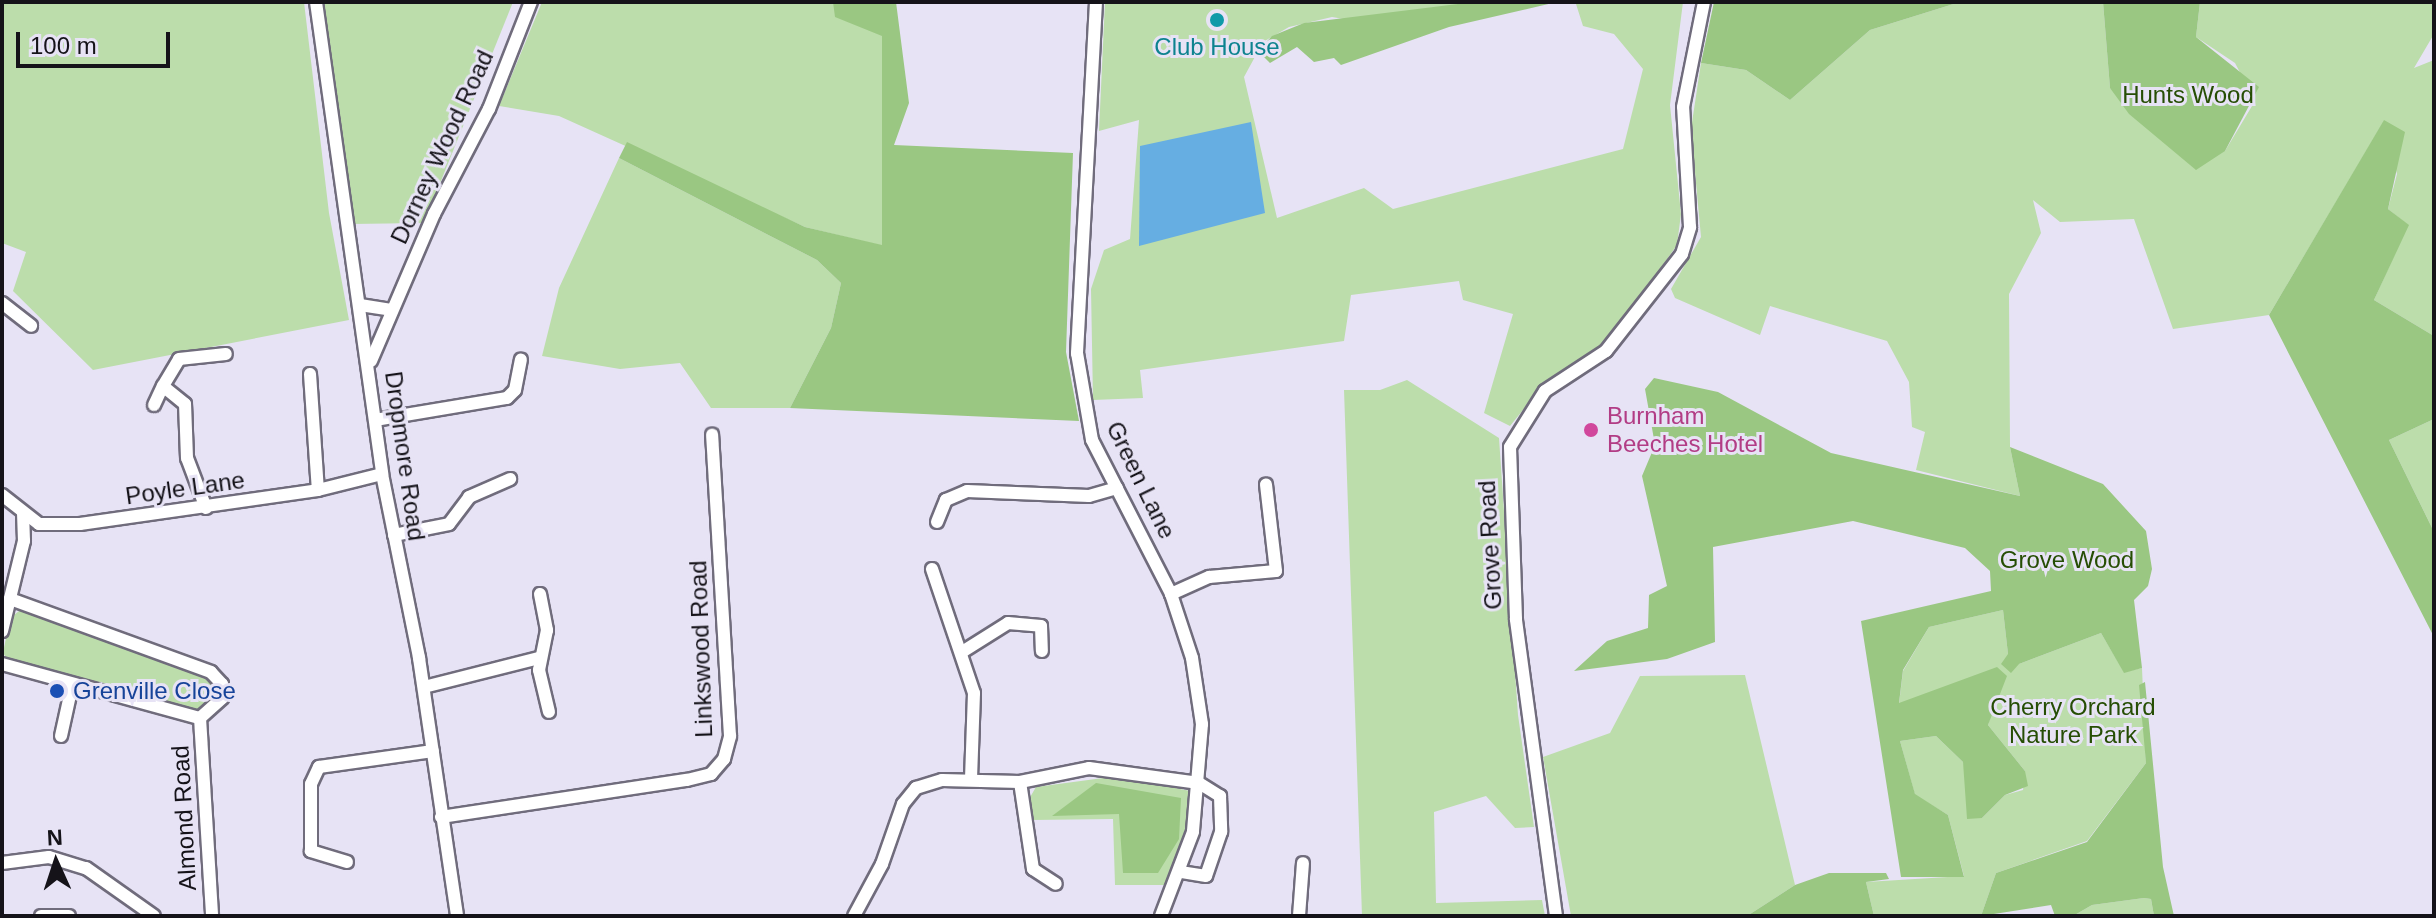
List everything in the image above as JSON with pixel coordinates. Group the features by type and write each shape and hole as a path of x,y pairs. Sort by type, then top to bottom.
{"street":[{"name":"Dropmore Road","path":"316,2 382,474 424,687 457,916"},
{"name":"Dorney Wood Road","path":"369,364 390,310 489,109 531,2"},
{"name":"Green Lane","path":"1096,2 1077,353 1092,440 1171,594 1202,720 1199,783 1180,872 1161,916"},
{"name":"Grove Road","path":"1556,916 1516,619 1510,447 1545,391 1606,351 1682,254 1690,227 1683,107 1704,2"},
{"path":"2,303 31,326"},
{"path":"360,305 390,310"},
{"path":"154,405 179,359 226,354"},
{"path":"375,420 507,398 515,390 521,360"},
{"path":"310,374 318,490"},
{"path":"163,386 185,404 187,458 206,508"},
{"name":"Linkswood Road","path":"441,817 687,780 711,774 724,759 730,736 712,435"},
{"name":"Poyle Lane","path":"39,524 206,508 318,490 382,474"},
{"path":"394,535 449,524 469,497 510,479"},
{"path":"1171,594 1209,577 1276,571 1266,485"},
{"path":"937,522 946,500 967,491 1089,496 1117,488"},
{"path":"2,495 39,524 24,541"},
{"path":"2,631 24,541 23,513"},
{"path":"932,569 937,597 962,652 974,693 971,779"},
{"path":"540,594 547,630 539,658 549,712"},
{"path":"2,664 72,686 200,718 222,698 222,684 211,672 10,599"},
{"path":"962,652 1008,623 1041,626 1042,651"},
{"path":"424,687 539,658"},
{"path":"61,736 72,686"},
{"name":"Almond Road","path":"200,718 212,916"},
{"path":"347,862 311,851 311,784 319,767 433,751"},
{"path":"854,916 882,864 903,804 916,788 971,779 1020,782 1089,768 1199,783 1220,796 1221,832 1206,876 1180,872"},
{"path":"1020,782 1033,869 1056,884"},
{"path":"2,863 49,857 86,868 154,916"},
{"path":"1299,916 1303,863"},
{"path":"41,916 69,916"}],"green space":[{"path":"2,2 304,2 329,213 349,320 93,370 13,291 26,252 2,243"},
{"path":"324,2 513,2 424,223 351,224"},
{"path":"542,2 888,2 882,36 883,246 805,227 559,116 499,106"},
{"path":"833,2 896,2 909,103 894,145 1073,153 1066,352 1079,421 790,408 831,328 841,283 817,260 619,158 627,142 805,227 882,245 882,36 835,17"},
{"path":"1105,2 1474,2 1356,21 1332,17 1289,27 1263,42 1244,77 1277,218 1364,188 1393,209 1623,149 1643,69 1614,34 1583,26 1576,4 1683,2 1670,105 1681,214 1677,245 1612,337 1540,389 1510,426 1484,413 1513,314 1463,300 1459,281 1351,295 1344,341 1140,370 1143,398 1093,400 1091,289 1104,250 1130,239 1139,120 1099,131"},
{"path":"1474,2 1557,2 1449,27 1341,65 1334,58 1314,62 1297,47 1270,63 1258,51 1272,36 1304,23"},
{"path":"1714,2 1960,2 1870,30 1790,100 1746,70 1701,63"},
{"path":"1960,2 2103,2 2110,88 2225,151 2255,101 2235,63 2196,37 2200,2 2434,2 2434,34 2414,68 2434,60 2434,336 2374,300 2408,225 2388,209 2397,174 2384,121 2269,315 2173,329 2134,219 2060,222 2033,200 2041,233 2009,294 2010,447 2020,496 1916,470 1925,432 1912,427 1909,382 1887,341 1770,306 1760,335 1675,298 1671,289 1701,237 1691,129 1701,63 1746,70 1790,100 1870,30"},
{"name":"Hunts Wood","path":"2103,2 2200,2 2196,37 2259,87 2225,151 2196,170 2129,114 2110,88"},
{"path":"2384,120 2405,132 2388,209 2409,225 2374,300 2434,336 2434,419 2389,440 2434,532 2434,637 2269,315"},
{"path":"619,158 817,260 841,283 831,328 790,408 711,408 680,363 620,369 542,356 559,288"},
{"name":"Grove Wood","path":"1654,378 1718,392 1831,453 2020,496 2010,447 2103,484 2146,531 2152,569 2148,586 2134,600 2142,668 2124,673 2101,633 2019,664 2011,673 2001,664 2008,654 2003,610 1929,627 1903,670 1899,703 1997,667 2007,676 1988,725 2025,771 2028,786 2005,795 1982,818 1967,819 1963,762 1936,736 1900,741 1915,794 1948,815 1964,877 1901,877 1861,621 1991,591 1990,571 1965,548 1853,521 1713,547 1715,642 1667,659 1574,671 1607,641 1648,628 1649,595 1667,586 1642,476 1655,445 1645,389"},
{"path":"1407,380 1499,438 1518,715 1534,827 1515,828 1486,796 1434,812 1436,903 1542,900 1545,916 1362,916 1344,390 1380,390"},
{"path":"2434,419 2434,532 2389,440"},
{"path":"23,608 208,678 216,691 211,705 200,710 12,666 3,653 10,618"},
{"name":"Cherry Orchard Nature Park","path":"2003,610 2008,654 2019,664 2101,633 2124,672 2142,668 2146,763 2087,841 1996,873 1981,916 1874,916 1866,882 1964,876 1948,815 1915,795 1900,741 1936,736 1963,762 1982,818 2005,795 2023,790 2025,771 1988,725 2000,684 1899,704 1903,671 1929,627"},
{"path":"1745,675 1795,885 1747,916 1571,916 1543,757 1610,733 1640,676"},
{"path":"2145,682 2163,867 2174,916 2154,916 2151,899 2144,898 2092,905 2073,916 2055,916 2051,905 1981,916 1996,873 2087,842 2146,763 2139,685"},
{"path":"1118,776 1190,791 1187,835 1165,885 1115,885 1113,819 1032,820 1029,799 1036,787"},
{"path":"1096,783 1181,798 1179,839 1158,873 1123,873 1119,814 1052,816"},
{"path":"1829,873 1886,873 1889,879 1866,882 1874,916 1747,916 1795,885"},
{"path":"2151,899 2154,916 2073,916 2092,905"}],"water":[{"path":"1251,122 1265,213 1139,246 1140,146"}],"place":[{"name":"Club House","path":"1217,20"},
{"name":"Burnham Beeches Hotel","path":"1591,430"},
{"name":"Grenville Close","path":"57,691"}]}
